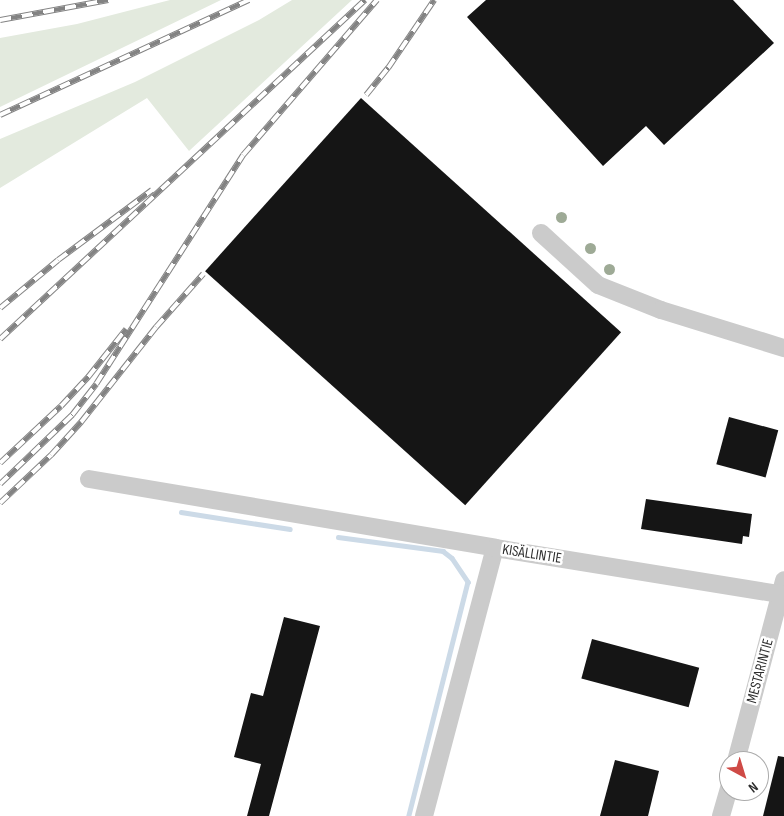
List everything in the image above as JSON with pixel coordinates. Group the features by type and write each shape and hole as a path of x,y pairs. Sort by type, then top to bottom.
{"street":[{"path":"542,233 598,285 661,310 784,348"},
{"path":"89,479 495,548"},
{"name":"KISÄLLINTIE","path":"424,816 495,548 783,590"},
{"name":"MESTARINTIE","path":"739,751 783,590"},
{"path":"721,816 725,801"}],"shaded area":[{"path":"170,0 221,0 0,107 0,38 77,24"},
{"path":"292,0 352,0 189,151 147,98 0,188 0,139 135,82 259,20"}],"building":[{"path":"486,0 733,0 774,43 664,145 646,126 603,166 467,17"},
{"path":"361,98 621,332 465,505 205,271"},
{"path":"729,417 778,430 766,478 716,464"},
{"path":"646,499 752,514 749,537 743,536 742,544 641,529"},
{"path":"284,617 320,626 269,816 247,816 261,764 234,757 251,693 263,696"},
{"path":"592,639 699,668 689,707 581,679"},
{"path":"778,756 784,757 784,816 763,816 767,801 769,801 769,792"},
{"path":"615,760 659,771 648,816 600,816"}],"waterway":[{"path":"181,512 290,529"},
{"path":"338,537 443,551 452,558 468,582 409,816"}],"railway":[{"path":"0,20 108,0"},
{"path":"0,115 249,0"},
{"path":"0,339 365,0"},
{"path":"0,484 72,415 96,384 243,155 377,0"},
{"path":"366,95 388,68 434,0"},
{"path":"0,308 58,260 152,190"},
{"path":"0,503 51,455 81,422 156,327 203,274"},
{"path":"0,463 61,406 88,377 126,329"}]}
